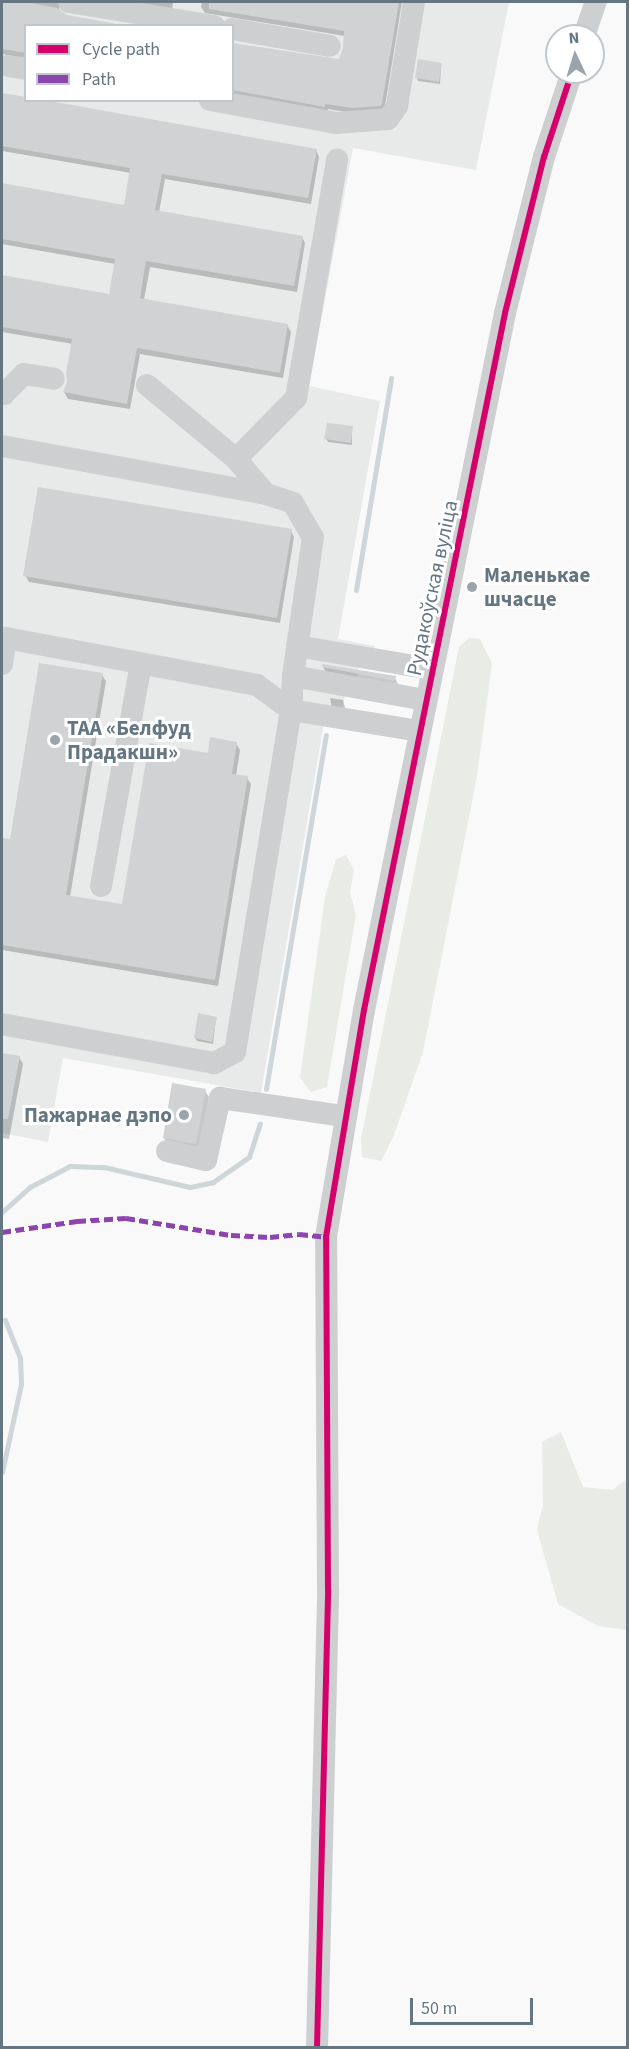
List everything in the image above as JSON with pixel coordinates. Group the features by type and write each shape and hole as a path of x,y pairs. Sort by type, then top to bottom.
{"street":[{"path":"69,2 189,16 209,24"},
{"path":"221,102 336,123 388,119 397,106 414,2"},
{"path":"588,24 596,2"},
{"path":"234,29 330,46"},
{"name":"Рудакоўская вуліца","path":"317,2048 328,1590 326,1237 344,1116 425,700 505,313 544,157 568,84"},
{"path":"236,459 296,398 337,160"},
{"path":"2,394 24,374 54,379"},
{"path":"147,385 236,459 266,494"},
{"path":"2,446 266,494 293,503 313,537 293,676 291,710 235,1052 214,1063 2,1024"},
{"path":"2,664 4,640 257,686 291,710 419,731"},
{"path":"297,646 432,669"},
{"path":"101,886 141,664"},
{"path":"293,676 425,700"},
{"path":"167,1151 206,1160 220,1098 344,1116"}],"shaded area":[{"path":"2,2 509,2 476,170 353,148 309,386 380,401 338,639 375,646 372,667 359,665 357,678 345,696 342,708 327,705 261,1093 63,1058 48,1142 2,1133"},
{"path":"469,638 480,639 492,663 477,776 423,1052 394,1135 381,1161 362,1157 361,1139 459,647"},
{"path":"346,855 354,870 350,892 356,915 327,1087 311,1092 300,1078 325,897 336,859"},
{"path":"561,1432 583,1487 612,1490 627,1479 627,1630 598,1626 558,1604 537,1530 543,1505 542,1442"}],"building":[{"path":"2,2 26,2 57,8 67,15 117,24 24,24 24,53 2,49"},
{"path":"209,2 399,2 381,106 353,108 325,104 325,107 234,90 234,43 339,59 343,48 344,31 209,9"},
{"path":"418,59 442,63 439,82 415,78"},
{"path":"2,93 24,97 24,102 55,102 317,149 308,198 162,174 155,210 303,236 294,286 146,261 140,298 288,324 280,373 137,348 127,404 63,392 67,382 66,373 72,339 2,327 2,275 109,294 115,259 2,239 2,183 124,205 130,168 2,146"},
{"path":"327,423 353,426 351,443 324,439"},
{"path":"38,487 292,529 277,618 23,576"},
{"path":"39,663 103,673 66,895 122,904 149,743 208,753 210,737 237,742 232,774 248,776 215,980 2,945 2,838 10,839"},
{"path":"322,664 396,676 395,681 322,667"},
{"path":"198,1013 217,1017 212,1042 194,1038"},
{"path":"2,1053 20,1056 8,1119 2,1119"},
{"name":"Пажарнае дэпо","path":"172,1083 206,1089 196,1144 163,1138"}],"waterway":[{"path":"356,590 391,378"},
{"path":"266,1089 326,735"},
{"path":"2,1212 30,1187 70,1166 104,1167 190,1187 213,1182 249,1157 260,1124"},
{"path":"2,1472 21,1384 20,1358 5,1320"}],"marked path":[{"path":"2,1232 77,1221 126,1218 231,1235 270,1237 299,1234 326,1237"}],"cycle path":[{"path":"317,2048 328,1590 326,1237 364,1010 505,313 544,157 568,84"}],"place":[{"name":"Маленькае шчасце","path":"472,587"},
{"name":"ТАА «Белфуд Прадакшн»","path":"55,740"},
{"name":"Пажарнае дэпо","path":"184,1115"}]}
